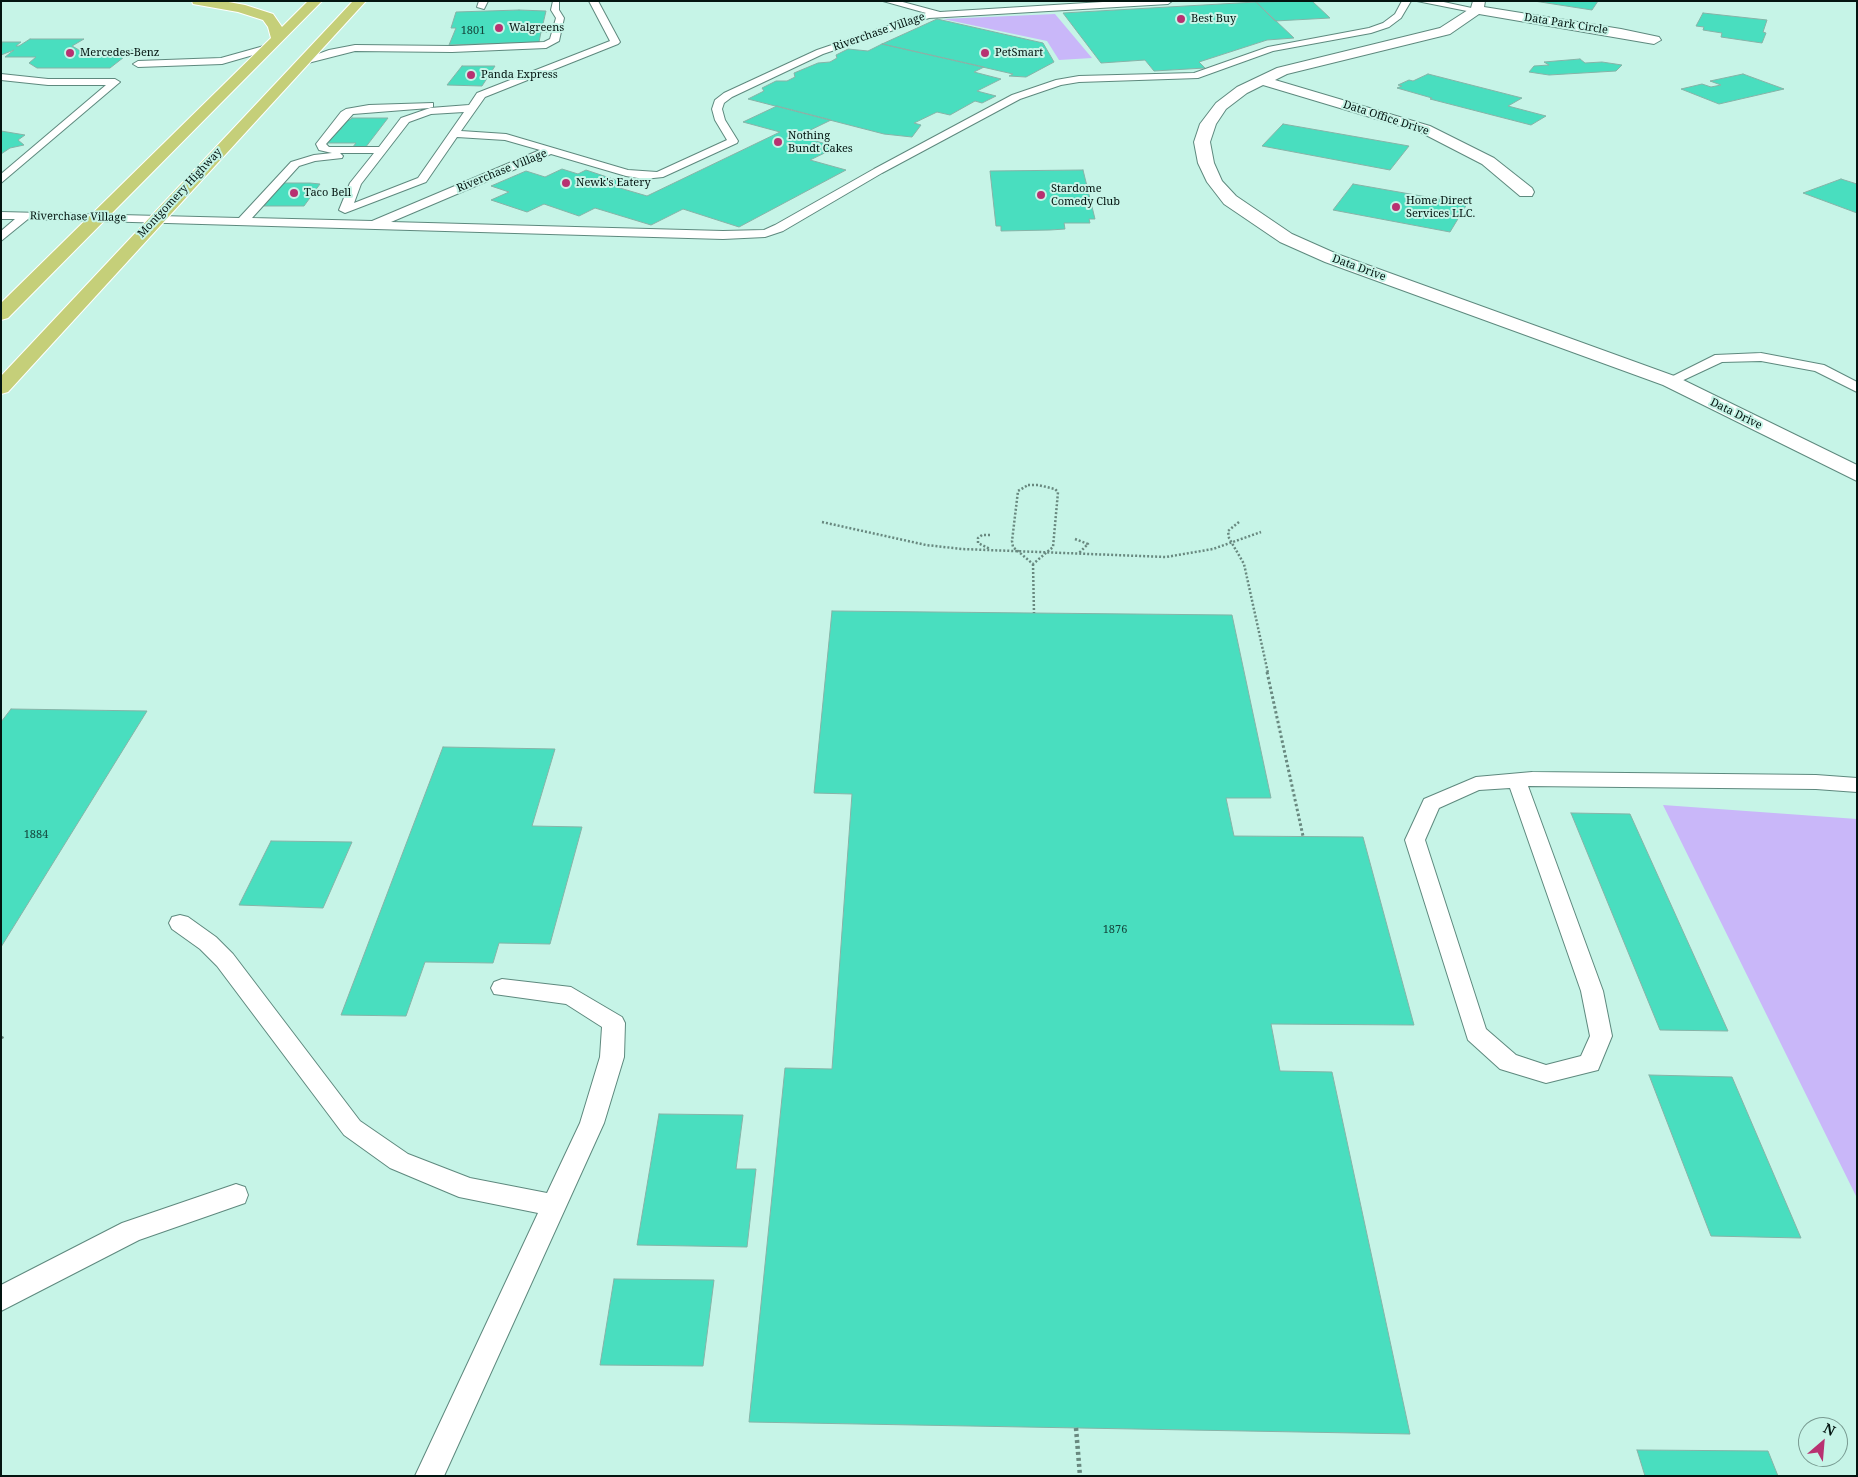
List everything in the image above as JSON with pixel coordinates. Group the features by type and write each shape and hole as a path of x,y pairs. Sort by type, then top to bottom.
{"main road":[{"path":"198,1 240,8 268,16 275,27 275,43"},
{"path":"1,314 316,1"},
{"name":"Montgomery Highway","path":"1,388 360,1"}],"street":[{"name":"Data Park Circle","path":"1478,6 1654,40"},
{"name":"Data Drive","path":"1478,6 1445,31 1282,71 1242,90 1221,106 1208,124 1202,142 1206,164 1215,182 1236,204 1286,238 1331,258 1670,382 1857,474"},
{"name":"Data Office Drive","path":"1261,80 1425,128 1488,161 1526,192"}],"lane":[{"path":"331,223 345,210 422,180 481,95 615,42 593,1"},
{"path":"887,1 942,15"},
{"name":"Riverchase Village","path":"1,215 374,225 550,150 626,173 644,176 659,175 733,140 720,120 717,109 719,102 728,95 820,52 928,15 942,15 981,6 1168,1"},
{"path":"374,225 723,235 765,232 795,220 878,171 1016,97 1059,82 1079,79 1195,76 1271,49 1362,33 1392,20 1404,9 1407,1"},
{"path":"1421,1 1478,6"},
{"path":"304,61 332,52 355,48 452,49 546,46 554,41 556,36 560,18 555,10 556,3"},
{"path":"138,64 222,61 275,43"},
{"path":"1,77 48,82 115,82 1,180"},
{"path":"345,210 356,183 405,120 430,111 474,106"},
{"path":"380,154 328,150 323,148 321,144 350,111 369,108 474,106"},
{"path":"455,134 506,137 550,150"},
{"path":"243,221 295,164 323,157 380,154"},
{"path":"1,237 25,216"},
{"path":"1670,382 1720,358 1761,358 1819,368 1857,388"},
{"path":"1517,781 1592,991 1601,1036 1590,1063 1546,1074 1508,1062 1476,1034 1415,840 1431,804 1476,784 1517,781 1816,782 1857,785"},
{"path":"180,923 208,943 225,960 352,1128 399,1161 468,1190 554,1205"},
{"path":"429,1476 592,1123 612,1057 614,1023 571,996 502,988"},
{"path":"1,1299 131,1230 236,1196"}],"path":[{"path":"1033,564 1047,552 1055,540 1058,492 1056,489 1038,485 1028,485 1018,491 1012,540 1013,546 1033,564 1034,613"},
{"path":"822,522 926,545 991,550 1166,557 1187,555 1261,532"},
{"path":"1239,522 1228,531 1230,543 1244,564 1303,836"},
{"path":"990,535 982,535 978,538 978,542 991,550"},
{"path":"1075,538 1088,544 1077,554"},
{"path":"1076,1428 1080,1476"}],"shaded area":[{"path":"1055,14 1092,58 1059,60 1047,41 943,19"},
{"path":"1663,805 1857,819 1857,1198"}],"building":[{"path":"1312,1 1330,18 1275,21 1256,2"},
{"path":"1534,1 1598,1 1592,10"},
{"path":"1256,2 1294,38 1267,40 1199,62 1205,68 1154,71 1145,60 1101,63 1063,13"},
{"name":"Walgreens","path":"546,11 542,28 548,28 547,32 541,32 539,42 449,45 456,28 451,28 456,12"},
{"path":"1703,13 1767,20 1763,32 1766,33 1762,43 1721,37 1722,33 1703,30 1704,27 1696,26"},
{"name":"PetSmart","path":"937,19 1043,43 1054,62 1026,77 1009,76 1013,74 882,44"},
{"name":"Mercedes-Benz","path":"30,39 84,39 72,46 79,50 133,50 110,68 37,68 29,63 36,57 5,57 14,50 1,55 2,42 21,42 16,46 19,46"},
{"path":"882,44 984,67 974,72 1001,79 977,91 996,96 982,103 975,101 950,115 937,112 914,123 921,125 912,137 884,134 748,99 764,91 762,88 776,81 787,81 795,77 794,73 818,63 830,62 837,58 836,55 848,49 868,51"},
{"path":"1580,59 1585,63 1602,62 1622,65 1616,71 1549,75 1529,72 1534,66 1549,65 1544,62"},
{"name":"Panda Express","path":"462,66 495,66 482,86 447,85"},
{"path":"1428,74 1522,98 1508,106 1546,116 1531,125 1430,99 1432,98 1397,88 1402,86 1398,85 1409,80 1413,81"},
{"path":"1743,74 1784,89 1719,104 1681,89 1702,84 1711,87 1721,85 1710,81"},
{"path":"777,106 831,120 798,136 837,147 810,160 846,170 739,227 683,209 651,225 595,208 579,216 544,204 527,212 491,200 509,192 491,186 526,171 545,177 562,169 578,174 586,170 622,182 613,186 647,196 780,132 743,122"},
{"path":"352,118 388,118 365,148 352,148 356,143 324,143 335,130 342,128 338,128 344,120"},
{"path":"1283,124 1409,146 1390,170 1262,146"},
{"path":"1,131 25,135 18,140 24,145 10,148 1,154"},
{"name":"Stardome Comedy Club","path":"1083,170 1095,219 1089,219 1090,223 1064,223 1065,229 1050,230 1001,231 1001,226 996,226 990,171"},
{"path":"1841,179 1857,184 1857,213 1803,193"},
{"name":"Taco Bell","path":"283,183 320,184 304,206 264,206"},
{"path":"1353,184 1467,204 1450,232 1333,210"},
{"path":"832,611 1232,615 1271,798 1226,798 1234,836 1363,837 1414,1025 1271,1024 1280,1071 1332,1072 1410,1434 749,1422 785,1068 832,1069 852,794 814,793"},
{"path":"11,709 147,711 1,947 1,722"},
{"path":"443,747 555,749 532,826 582,827 550,944 499,943 493,963 425,962 406,1016 341,1015"},
{"path":"1571,813 1630,814 1728,1031 1660,1030"},
{"path":"271,841 352,842 323,908 239,905"},
{"path":"1649,1075 1732,1077 1801,1238 1711,1236"},
{"path":"659,1114 743,1115 736,1169 756,1169 747,1247 637,1245"},
{"path":"614,1279 714,1280 703,1366 600,1365"},
{"path":"1637,1450 1768,1451 1778,1476 1645,1476"}],"place":[{"name":"Best Buy","path":"1181,19"},
{"name":"Walgreens","path":"499,28"},
{"name":"Mercedes-Benz","path":"70,53"},
{"name":"PetSmart","path":"985,53"},
{"name":"Panda Express","path":"471,75"},
{"name":"Nothing Bundt Cakes","path":"778,142"},
{"name":"Newk's Eatery","path":"566,183"},
{"name":"Taco Bell","path":"294,193"},
{"name":"Stardome Comedy Club","path":"1041,195"},
{"name":"Home Direct Services LLC.","path":"1396,207"}]}
